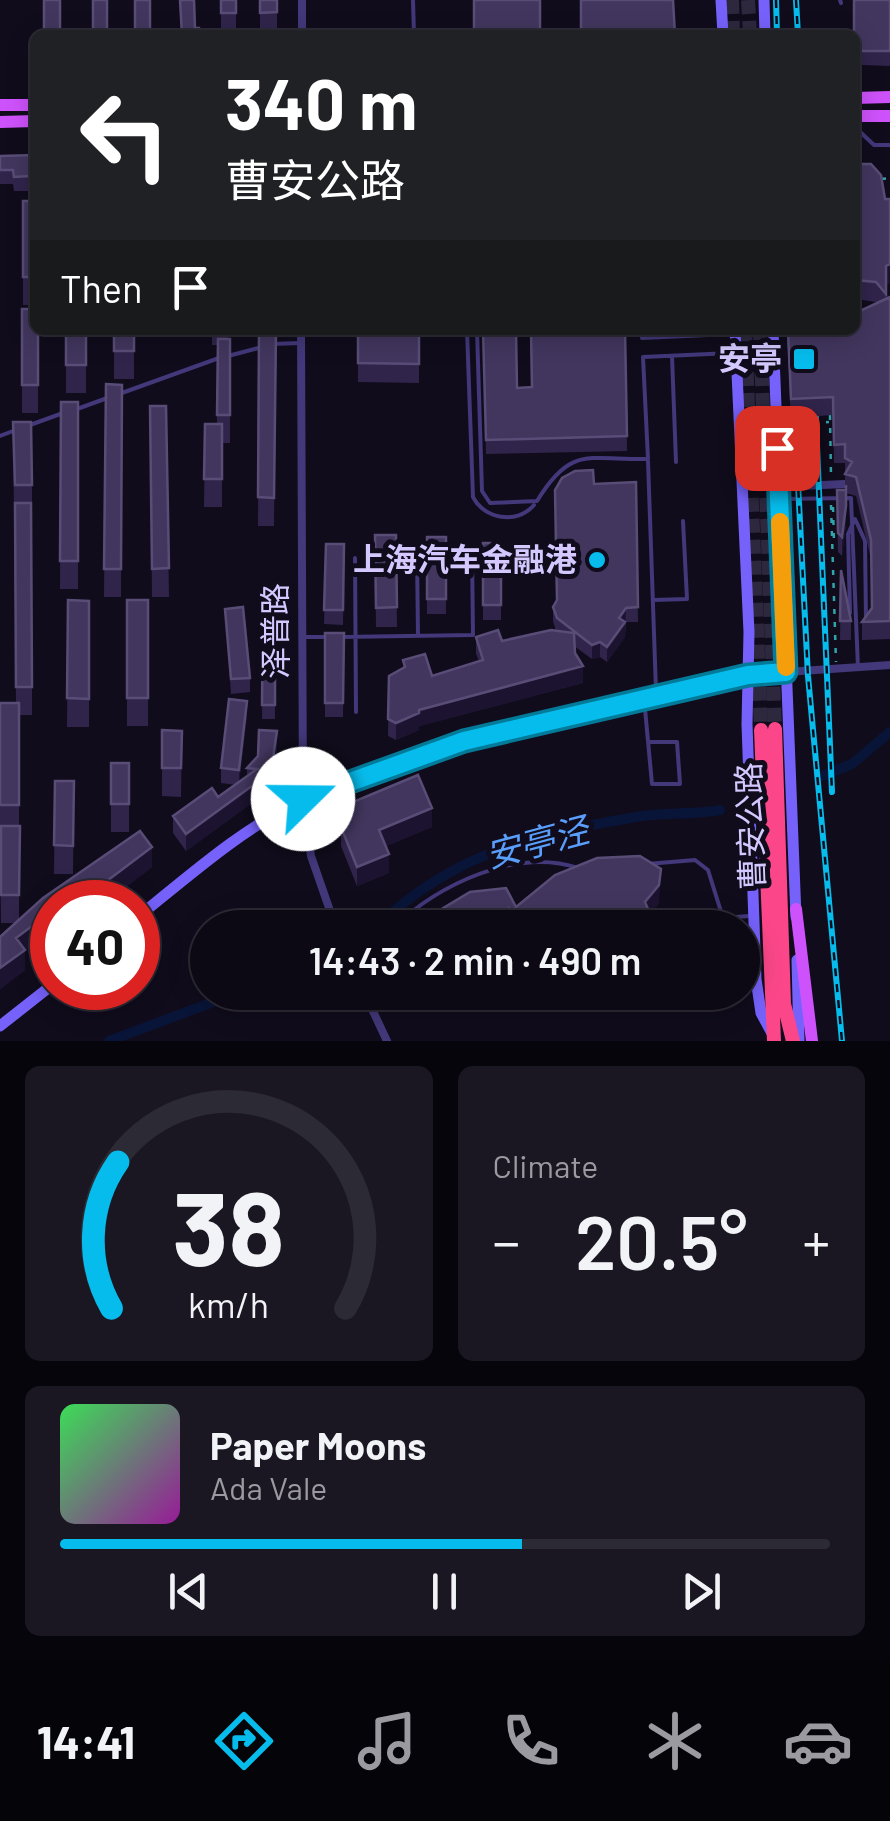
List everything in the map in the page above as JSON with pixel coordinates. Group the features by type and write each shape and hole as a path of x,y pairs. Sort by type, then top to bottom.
{"highway":[{"name":"曹安公路","path":"774,1039 768,729 784,1004 796,1041"}],"main road":[{"path":"721,0 723,30"},
{"path":"764,0 765,30"},
{"path":"860,98 890,97"},
{"path":"0,105 30,105"},
{"path":"860,116 890,116"},
{"path":"0,122 30,121"},
{"path":"735,335 754,910"},
{"path":"773,335 796,909 796,1041"},
{"path":"160,900 227,847 303,799 444,747 748,675 786,672"},
{"path":"796,909 812,1041"},
{"path":"0,1026 30,1002"},
{"path":"760,1005 774,1039"}],"street":[{"path":"302,0 302,30"},
{"name":"泽普路","path":"301,335 303,799 311,856 330,910"},
{"path":"778,493 845,484"},
{"path":"786,672 890,665"},
{"path":"372,1010 387,1041"}],"lane":[{"path":"413,0 414,30"},
{"path":"860,132 874,145 890,145"},
{"path":"467,335 473,496 484,512 492,516 522,514 537,501 554,473 570,461 648,458"},
{"path":"477,335 482,490 490,503 497,505 537,501"},
{"path":"642,335 688,335"},
{"path":"0,436 223,357 280,342 301,343"},
{"path":"652,742 678,742 680,784 652,784 650,697 654,636 643,357 736,353"},
{"path":"672,356 676,462"},
{"path":"778,493 851,498 865,541 866,626 857,636"},
{"path":"855,519 848,534 848,582 858,668"},
{"path":"653,600 686,599 683,521"},
{"path":"301,637 473,635 472,550"},
{"path":"417,554 418,636"},
{"path":"355,558 356,712"},
{"path":"638,864 695,860 708,870 720,910"},
{"path":"418,910 442,892 477,875 540,864 581,869"}],"path":[{"path":"872,177 890,178"},
{"path":"830,406 832,484 830,422 830,406"},
{"path":"820,416 820,423"},
{"path":"785,424 830,422"},
{"path":"832,498 836,668"}],"building":[{"path":"44,0 60,0 60,30 44,30"},
{"path":"93,0 107,0 107,30 93,30"},
{"path":"135,0 150,0 150,30 135,30"},
{"path":"180,0 194,0 195,28 199,30 182,30"},
{"path":"221,0 236,0 236,13 221,13"},
{"path":"260,0 277,0 277,12 260,13"},
{"path":"474,0 540,0 540,30 474,30"},
{"path":"581,0 673,0 675,30 581,30"},
{"path":"854,0 890,0 890,51 862,51 860,30 854,30"},
{"path":"30,155 30,176 14,177 13,170 0,170 0,156"},
{"path":"860,164 871,164 881,175 885,199 890,199 886,294 876,282 860,280"},
{"path":"23,201 30,201 30,277 23,277"},
{"path":"890,297 890,621 862,622 872,608 871,540 856,477 845,474 852,462 845,458 845,444 834,445 833,397 791,399 788,335 860,335 860,311"},
{"path":"22,309 30,309 30,335 38,335 38,385 22,385"},
{"path":"66,335 86,335 86,365 66,365"},
{"path":"114,335 134,335 134,351 114,351"},
{"path":"259,335 276,335 274,498 258,497"},
{"path":"358,335 419,335 419,364 358,363"},
{"path":"483,335 516,335 517,388 532,387 531,335 625,335 627,436 486,440"},
{"path":"218,339 230,339 230,415 217,415"},
{"path":"106,384 122,385 121,569 104,569"},
{"path":"61,402 78,402 78,561 60,561"},
{"path":"150,406 166,406 169,568 152,569"},
{"path":"13,422 31,422 32,485 15,485"},
{"path":"205,424 222,424 222,479 204,479"},
{"name":"上海汽车金融港","path":"593,470 594,484 636,482 638,607 626,608 619,618 625,622 607,647 600,642 592,645 557,618 553,607 557,600 555,490 562,478 575,471"},
{"path":"837,490 846,490 842,537 838,533"},
{"path":"15,503 31,503 32,687 16,687"},
{"path":"375,535 396,535 397,607 376,608"},
{"path":"427,537 446,537 446,599 427,599"},
{"path":"483,543 501,543 501,605 483,605"},
{"path":"326,544 344,544 343,610 324,610"},
{"path":"841,570 851,621 840,621"},
{"path":"68,600 89,601 89,699 67,698"},
{"path":"127,600 148,600 148,698 127,698"},
{"path":"263,604 275,604 275,705 262,705"},
{"path":"243,607 250,678 231,679 225,609"},
{"path":"498,630 502,641 551,630 574,633 575,653 583,666 419,710 396,723 388,719 389,676 405,667 403,660 425,654 432,676 483,660 476,637"},
{"path":"325,633 344,633 343,703 325,703"},
{"path":"229,699 247,701 239,770 221,768"},
{"path":"0,703 19,703 19,805 0,805"},
{"path":"162,730 182,731 181,768 162,768"},
{"path":"259,730 277,731 271,772 186,834 173,816 212,788 218,797 257,769 247,768 258,756"},
{"path":"111,763 129,763 129,804 111,804"},
{"path":"418,775 432,808 379,830 389,854 357,867 341,827 343,815 353,802"},
{"path":"55,781 74,781 73,846 54,845"},
{"path":"1,826 20,826 19,895 1,895"},
{"path":"140,831 152,847 108,880 69,880"},
{"path":"640,856 661,869 659,885 645,902 648,910 440,910 470,892 506,888 516,907 555,875 597,858"},
{"path":"30,910 30,928 16,938 25,950 0,968 0,937"}],"waterway":[{"name":"安亭泾","path":"822,776 852,764 890,732"},
{"name":"安亭泾","path":"396,910 467,863 532,839 652,815 720,810"},
{"name":"安亭泾","path":"109,1041 192,1010"}],"tunnel":[{"path":"732,0 733,30"},
{"path":"748,0 750,30"},
{"path":"745,335 761,730"},
{"path":"760,335 775,729"}],"railway":[{"path":"776,0 777,30"},
{"path":"796,0 798,30"},
{"path":"790,335 808,676 842,1041"},
{"path":"812,335 832,792"}],"slow traffic":[{"path":"780,522 786,667"}],"place":[{"name":"安亭","path":"804,359"},
{"name":"上海汽车金融港","path":"597,560"}],"route":[{"path":"303,799 370,772 486,735 748,675 786,672 777,448"}]}
